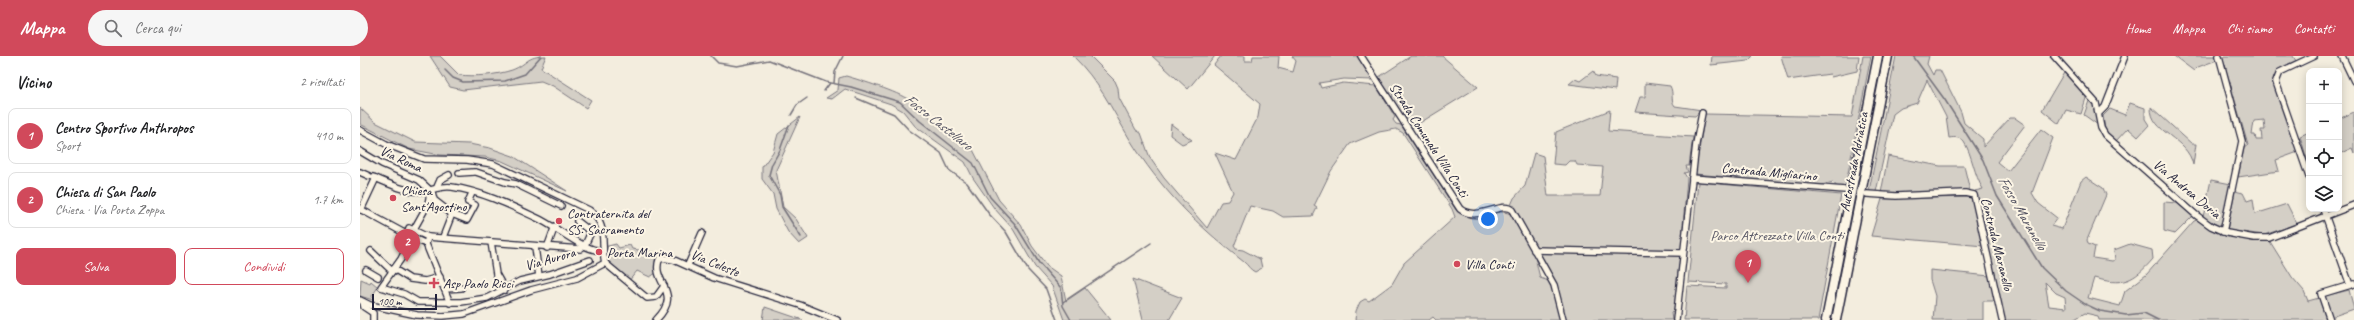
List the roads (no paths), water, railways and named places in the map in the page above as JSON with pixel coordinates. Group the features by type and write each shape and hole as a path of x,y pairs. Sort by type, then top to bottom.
{"highway":[{"name":"Autostrada Adriatica","path":"1826,320 1878,56"},
{"name":"Autostrada Adriatica","path":"1836,320 1888,56"}],"street":[{"name":"Strada Comunale Villa Conti","path":"1361,56 1456,205 1471,215 1510,208 1554,285 1563,320"},
{"name":"Via Andrea Doria","path":"2054,56 2094,100 2099,113 2101,128 2105,134 2196,215 2223,232 2264,238 2354,205"},
{"path":"2099,113 2105,107 2124,56"},
{"path":"2219,56 2242,141 2223,232"},
{"path":"2309,176 2276,82 2280,72 2314,56"},
{"path":"2342,56 2354,81"},
{"path":"1676,320 1692,178 1702,112"},
{"path":"360,130 386,144 424,158 483,162 524,178 595,214 603,228 600,250 605,263 647,298 656,297 664,286"},
{"name":"Via Roma","path":"360,151 382,165 416,178 430,190 434,200 452,214 467,220 475,205 468,202 472,193"},
{"path":"360,172 407,190 430,190 437,187 451,187 472,193 510,206 555,226 584,247 600,250"},
{"path":"459,173 475,172 516,184 561,206"},
{"path":"437,187 440,180 449,175"},
{"path":"372,177 360,209 412,238 426,244"},
{"name":"Contrada Migliarino","path":"1692,178 1844,190"},
{"path":"414,229 428,204 430,190"},
{"name":"Contrada Maranello","path":"1867,194 1880,196 1965,193 1974,195 2002,320"},
{"path":"2324,212 2352,285 2321,294 2330,320"},
{"path":"443,237 452,214"},
{"path":"406,234 409,228 414,229 428,237 443,237 547,248 580,249 584,247 591,232 577,221"},
{"path":"547,248 555,226"},
{"path":"688,265 702,233"},
{"path":"428,237 426,244 436,268 437,278 445,288 450,303"},
{"path":"366,270 385,282 412,238"},
{"path":"491,242 496,274 505,290"},
{"path":"535,247 539,276"},
{"path":"1534,250 1684,253"},
{"path":"372,252 393,270 410,279 437,278"},
{"name":"Via Celeste","path":"664,286 658,271 659,260 670,259 688,265 714,278 800,305 837,320"},
{"name":"Via Aurora","path":"385,282 381,288 404,294 418,302 450,303 487,298 520,281 590,260"},
{"path":"361,301 417,315 443,316 464,314 531,290 577,278 605,263"},
{"path":"656,320 664,312 667,303 668,296 664,286"},
{"path":"445,288 461,288"},
{"path":"361,301 364,307 373,313 373,320"}],"waterway":[{"path":"445,70 453,78 463,82 505,81 525,74 541,56"},
{"name":"Fosso Castellaro","path":"711,56 718,63 737,66 769,60 826,82 851,87 900,102 920,121 973,163 990,197 1015,224 1039,263 1061,288 1063,306 1071,320"},
{"path":"834,83 835,72 843,56"},
{"name":"Fosso Maranello","path":"1913,56 1945,100 1983,160 1997,196 2042,268 2066,291 2085,304 2100,311 2126,315 2144,313 2158,320"},
{"path":"824,91 830,83"},
{"path":"791,115 797,105 807,98"},
{"path":"856,98 894,114 909,130 941,153 949,170 967,183 989,214 1006,232 1028,270 1046,289 1057,320"},
{"path":"789,125 780,150 772,164 769,175 780,195 782,207 801,237"},
{"path":"1063,302 1151,243"}],"place":[{"name":"Chiesa Sant'Agostino","path":"393,198"},
{"name":"Contraternita del SS. Sacramento","path":"559,221"},
{"name":"Porta Marina","path":"599,252"},
{"name":"Chiesa di San Paolo","path":"407,262"},
{"name":"Villa Conti","path":"1457,264"},
{"name":"Asp Paolo Ricci","path":"434,283"},
{"name":"Centro Sportivo Anthropos","path":"1748,283"}],"park label":[{"name":"Parco Attrezzato Villa Conti","path":"1777,235"}]}
